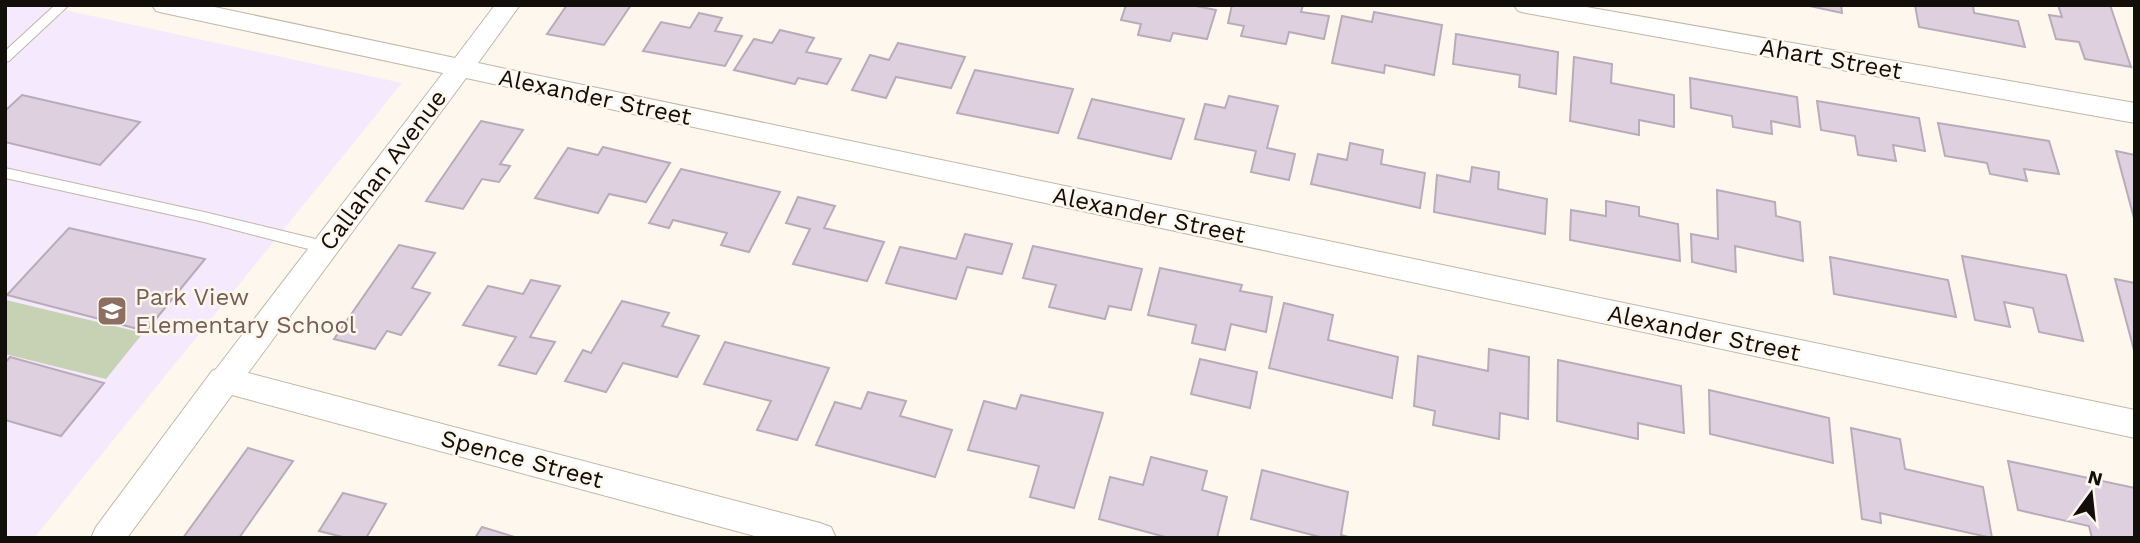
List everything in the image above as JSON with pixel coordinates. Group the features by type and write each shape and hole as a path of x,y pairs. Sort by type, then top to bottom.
{"street":[{"name":"Alexander Street","path":"164,5 2135,424"},
{"name":"Callahan Avenue","path":"107,538 223,380 508,5"},
{"name":"Ahart Street","path":"1526,5 2135,114"},
{"name":"Spence Street","path":"223,380 820,538"}],"lane":[{"path":"5,58 63,5"},
{"path":"5,173 204,217 324,247"}],"shaded area":[{"name":"Park View Elementary School","path":"5,5 41,5 402,83 34,538 5,538"}],"green space":[{"path":"6,300 143,333 106,379 5,354"}],"building":[{"path":"567,5 631,5 604,45 547,34"},
{"path":"1126,5 1191,5 1216,10 1207,39 1173,33 1170,41 1138,35 1141,24 1121,20"},
{"path":"1232,5 1303,5 1301,12 1329,16 1324,39 1289,32 1286,44 1241,36 1244,26 1228,23"},
{"path":"1805,5 1841,5 1842,13"},
{"path":"1915,5 1973,5 1974,13 2018,21 2025,47 1919,27"},
{"path":"2058,5 2110,5 2131,67 2085,59 2079,42 2056,39 2049,15 2062,17"},
{"path":"1374,12 1442,25 1434,75 1385,65 1384,73 1332,63 1342,16 1372,22"},
{"path":"699,13 722,18 715,31 742,36 725,66 643,51 661,22 690,28"},
{"path":"780,30 814,38 806,52 841,59 827,84 798,78 795,84 734,70 754,39 772,43"},
{"path":"1456,34 1558,52 1556,94 1519,87 1520,75 1453,64"},
{"path":"898,43 965,57 951,88 896,77 886,98 852,90 870,55 889,60"},
{"path":"1574,57 1612,64 1611,83 1674,95 1674,127 1639,120 1639,135 1570,121"},
{"path":"975,70 1073,89 1058,133 957,113"},
{"path":"1690,78 1797,97 1800,127 1771,121 1772,134 1733,127 1732,116 1691,108"},
{"path":"22,95 140,122 100,165 5,142 5,111"},
{"path":"1229,96 1278,106 1267,148 1295,154 1289,180 1251,172 1256,151 1195,139 1205,104 1225,108"},
{"path":"1092,99 1184,119 1171,159 1078,138"},
{"path":"1817,101 1919,118 1925,151 1893,145 1896,161 1858,155 1855,136 1821,130"},
{"path":"481,121 523,130 500,164 510,166 499,182 482,179 463,209 426,201"},
{"path":"1938,123 2049,141 2059,174 2024,169 2027,181 1990,174 1987,163 1945,156"},
{"path":"1350,143 1383,150 1381,164 1425,173 1420,208 1311,184 1318,154 1347,160"},
{"path":"603,147 670,163 646,202 609,194 598,213 535,198 568,148 598,155"},
{"path":"2116,151 2135,155 2135,222"},
{"path":"1472,167 1499,172 1498,189 1547,199 1545,234 1434,212 1437,175 1470,182"},
{"path":"681,169 780,192 749,252 721,245 727,233 673,220 669,228 649,223"},
{"path":"1717,190 1775,202 1776,216 1800,222 1803,261 1735,246 1736,272 1692,262 1691,234 1718,239"},
{"path":"798,197 835,206 824,228 884,242 867,281 793,264 810,229 786,223"},
{"path":"1606,201 1639,207 1639,216 1678,224 1680,261 1570,240 1571,210 1606,216"},
{"path":"69,228 205,259 146,331 7,295"},
{"path":"965,234 1012,244 1002,274 967,267 956,299 886,283 900,247 956,259"},
{"path":"399,245 435,253 412,288 430,293 401,335 387,331 375,349 334,339"},
{"path":"1033,246 1142,269 1131,310 1109,306 1105,319 1049,307 1056,285 1023,278"},
{"path":"1962,256 2066,275 2083,341 2039,332 2033,308 2004,302 2010,327 1975,320"},
{"path":"1830,257 1948,280 1956,317 1834,294"},
{"path":"1160,268 1242,285 1240,291 1272,297 1266,332 1231,324 1225,350 1192,343 1196,325 1148,315"},
{"path":"2115,279 2135,283 2135,354"},
{"path":"531,280 560,286 530,337 555,342 536,374 499,365 516,337 463,325 488,286 523,294"},
{"path":"622,301 669,313 662,326 699,336 677,377 623,363 606,392 565,381 583,350 591,353"},
{"path":"1284,303 1333,315 1328,340 1398,357 1392,398 1269,368"},
{"path":"725,342 829,368 797,440 757,430 771,401 704,384"},
{"path":"1489,349 1529,357 1528,419 1500,413 1499,439 1433,425 1435,411 1414,406 1418,356 1488,371"},
{"path":"10,357 104,383 61,436 5,420 5,363"},
{"path":"1200,359 1257,372 1250,408 1191,394"},
{"path":"1558,360 1681,386 1684,433 1638,423 1638,439 1557,421"},
{"path":"1709,390 1829,418 1833,463 1710,434"},
{"path":"868,392 906,401 900,416 952,430 935,477 816,445 835,402 861,409"},
{"path":"1021,395 1103,413 1074,508 1030,497 1039,466 968,450 984,401 1016,409"},
{"path":"1851,428 1900,439 1905,469 1983,487 1992,538 1880,513 1881,523 1862,519"},
{"path":"248,448 293,461 239,538 183,538"},
{"path":"1151,457 1207,471 1202,490 1227,497 1217,538 1169,538 1099,519 1110,477 1143,485"},
{"path":"2008,461 2135,488 2135,538 2092,538 2089,526 2018,510"},
{"path":"1262,470 1348,492 1341,535 1352,538 1324,538 1251,519"},
{"path":"343,493 386,504 366,538 347,538 319,531"},
{"path":"482,527 518,538 475,538"}],"place":[{"name":"Park View Elementary School","path":"112,311"}]}
